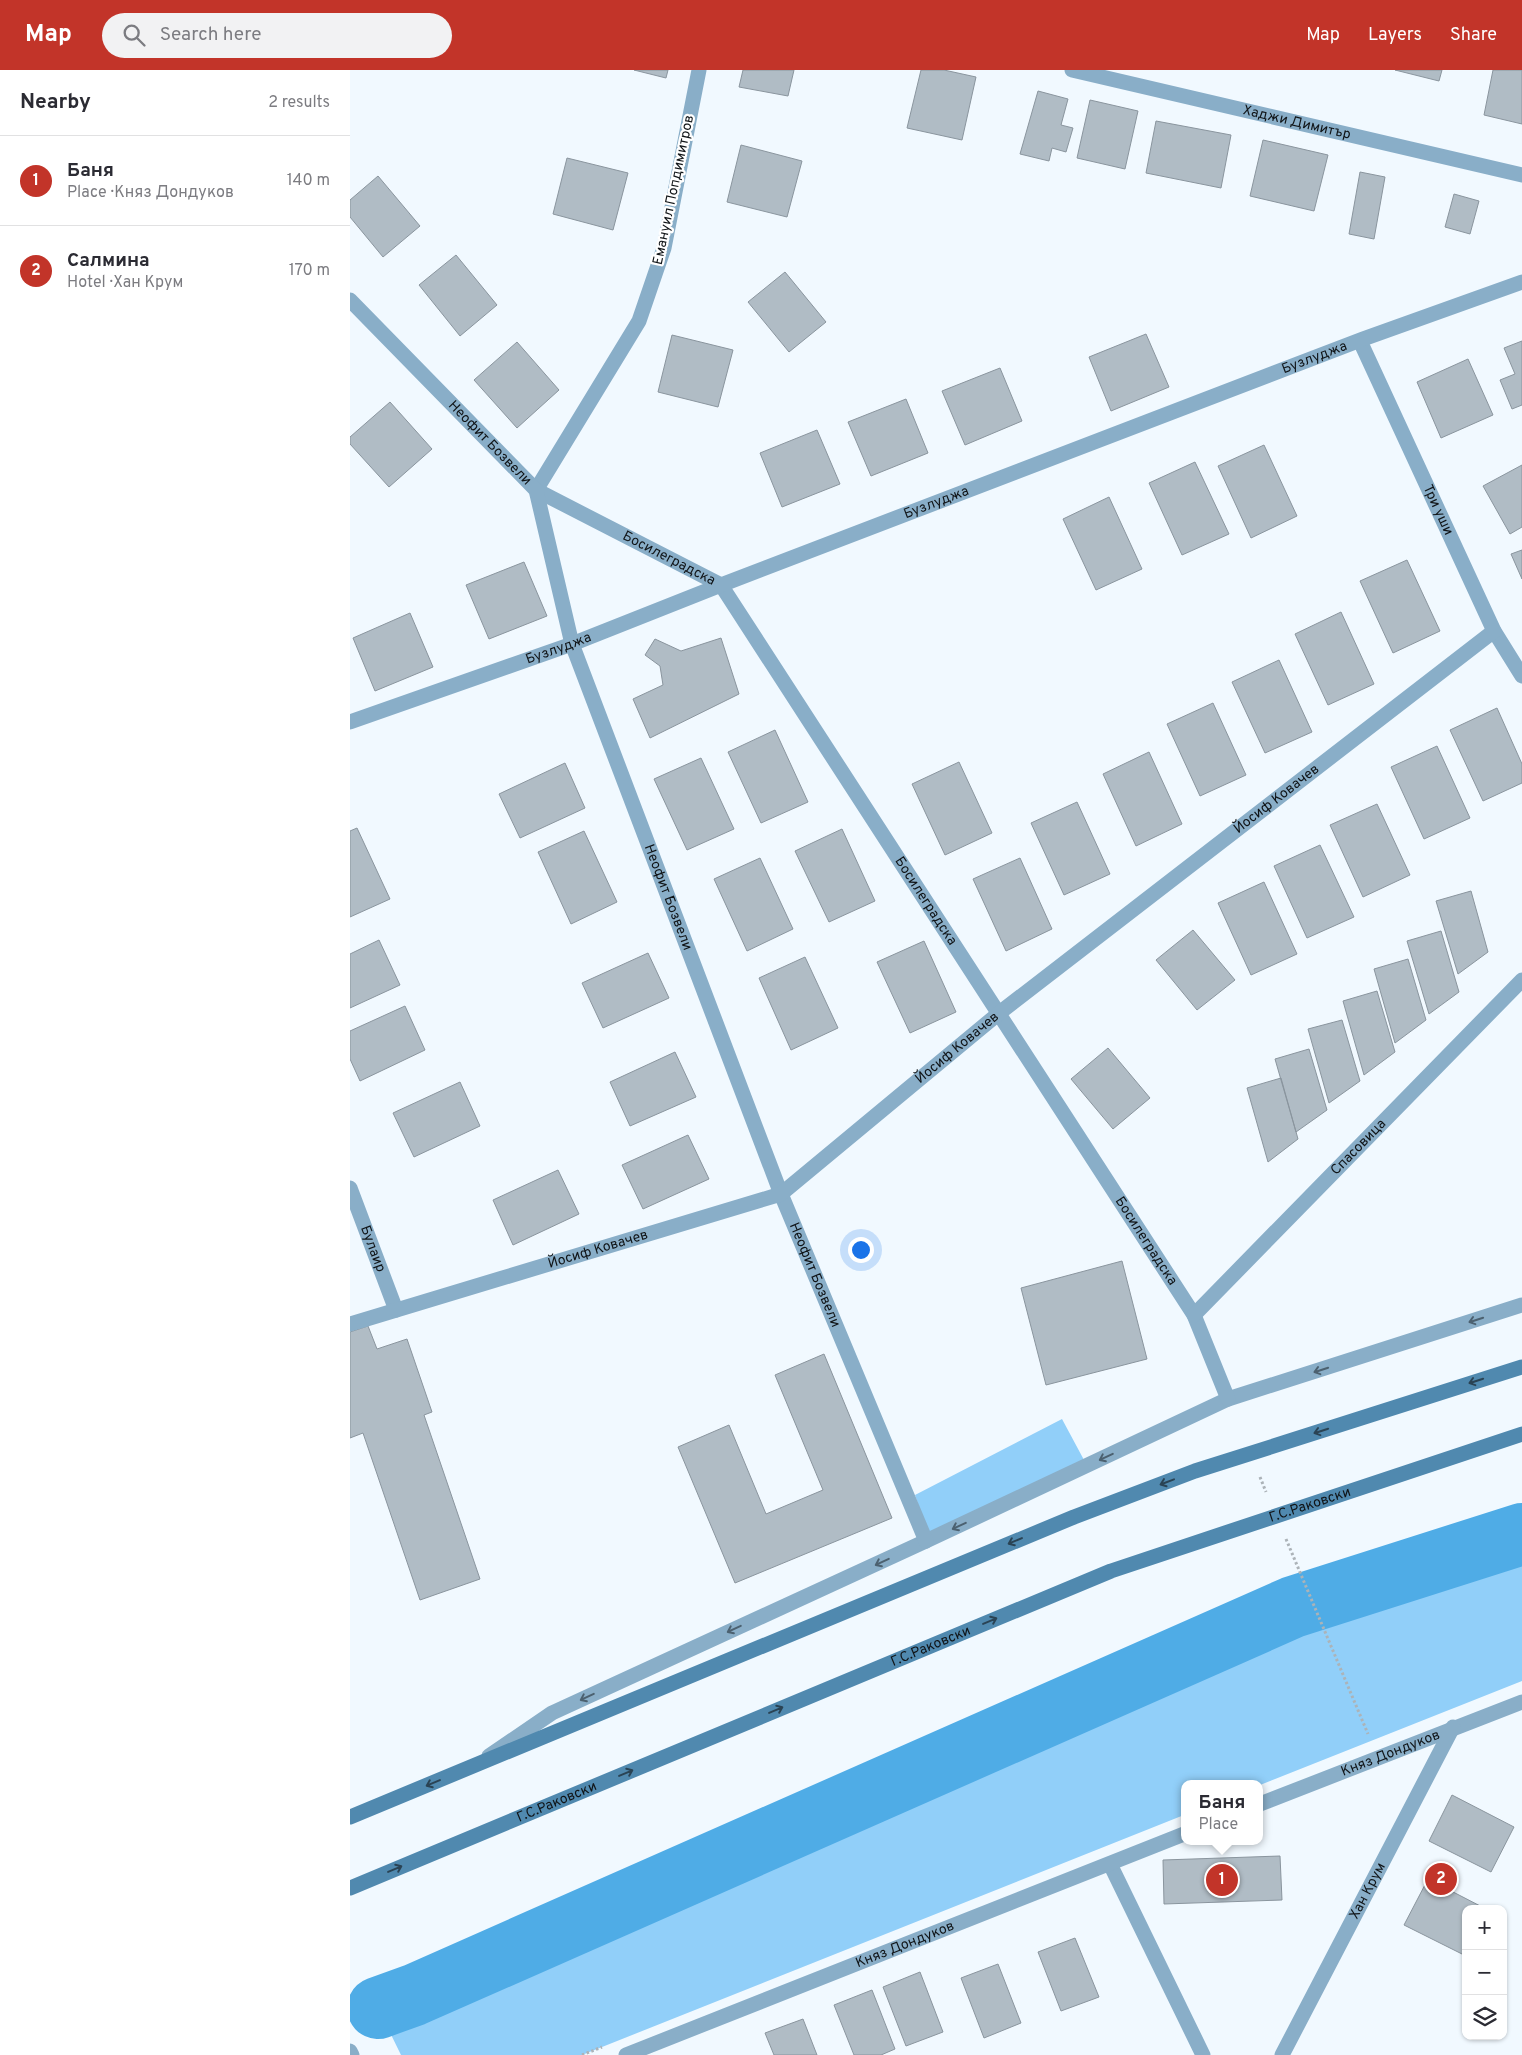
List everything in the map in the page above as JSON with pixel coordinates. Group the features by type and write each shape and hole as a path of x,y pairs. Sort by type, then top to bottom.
{"street":[{"name":"Емануил Попдимитров","path":"536,490 639,321 664,248 699,70"},
{"name":"Хаджи Димитър","path":"1072,70 1522,175"},
{"name":"Бузлуджа","path":"350,722 572,644 721,585 1360,341 1522,282"},
{"name":"Неофит Бозвели","path":"350,300 536,490 572,644 781,1194 926,1541"},
{"name":"Три уши","path":"1360,341 1494,631 1522,676"},
{"name":"Босилеградска","path":"536,490 721,585 1194,1315 1228,1399"},
{"name":"Йосиф Ковачев","path":"350,1324 781,1194 998,1014 1494,631"},
{"name":"Спасовица","path":"1194,1315 1522,980"},
{"name":"Булаир","path":"350,1188 396,1310"},
{"path":"478,1764 552,1713 926,1541 1228,1399 1522,1305"},
{"path":"350,1818 1074,1517 1195,1471 1522,1366"},
{"name":"Г.С.Раковски","path":"350,1888 1111,1571 1522,1434"},
{"name":"Княз Дондуков","path":"1263,1803 1453,1727 1522,1702"},
{"name":"Хан Крум","path":"1282,2055 1453,1727"},
{"name":"Княз Дондуков","path":"626,2055 1181,1835"},
{"path":"1110,1864 1203,2055"},
{"path":"350,2051 352,2055"}],"path":[{"path":"1290,1550 1379,1757"}],"shaded area":[{"path":"1062,1419 1084,1460 928,1533 915,1495"},
{"path":"1522,1533 1522,1681 1263,1784 1263,1780 1181,1780 1181,1816 582,2055 401,2055 378,2008 1293,1607"}],"building":[{"path":"634,70 668,70 666,78"},
{"path":"743,70 794,70 788,96 739,87"},
{"path":"921,70 944,70 976,77 962,140 907,128"},
{"path":"1395,70 1442,70 1439,81"},
{"path":"1493,70 1522,70 1522,124 1484,115"},
{"path":"1038,91 1068,99 1061,125 1073,128 1066,152 1052,148 1049,161 1020,154"},
{"path":"1090,100 1138,111 1125,169 1077,158"},
{"path":"1156,121 1231,135 1221,188 1146,173"},
{"path":"1263,140 1328,155 1314,211 1250,196"},
{"path":"741,145 802,161 787,217 727,202"},
{"path":"567,158 628,173 613,230 553,214"},
{"path":"1360,172 1385,177 1374,239 1349,234"},
{"path":"378,176 420,226 383,257 350,217 350,200"},
{"path":"1454,194 1479,201 1470,234 1445,227"},
{"path":"456,255 497,305 460,336 419,285"},
{"path":"785,272 826,322 789,352 748,302"},
{"path":"1146,334 1169,387 1111,411 1089,357"},
{"path":"672,335 733,350 718,407 658,392"},
{"path":"1522,341 1522,405 1512,409 1500,380 1515,374 1504,348"},
{"path":"517,342 559,390 517,428 474,380"},
{"path":"1468,359 1493,415 1441,438 1417,382"},
{"path":"1000,368 1022,421 965,445 942,391"},
{"path":"906,399 928,453 871,476 848,422"},
{"path":"390,402 432,449 389,487 350,444 350,437"},
{"path":"817,430 840,484 782,507 760,453"},
{"path":"1264,445 1297,516 1251,538 1218,466"},
{"path":"1195,462 1229,534 1182,555 1149,483"},
{"path":"1522,465 1522,527 1510,534 1483,486"},
{"path":"1109,497 1142,569 1096,590 1063,519"},
{"path":"1522,550 1522,579 1511,554"},
{"path":"1407,560 1440,631 1393,653 1360,581"},
{"path":"524,562 547,616 489,639 466,585"},
{"path":"1341,612 1374,684 1328,705 1295,634"},
{"path":"410,613 433,667 375,691 353,638"},
{"path":"721,638 739,694 650,738 633,699 663,685 660,666 645,655 655,639 681,651"},
{"path":"1279,660 1312,732 1265,753 1232,682"},
{"path":"1213,703 1246,775 1200,796 1167,724"},
{"path":"1497,708 1522,764 1522,783 1483,801 1450,730"},
{"path":"775,730 808,802 761,823 728,752"},
{"path":"1437,746 1470,818 1424,839 1391,767"},
{"path":"1149,752 1182,824 1136,846 1103,774"},
{"path":"701,758 734,829 687,850 654,779"},
{"path":"959,762 992,833 945,855 912,784"},
{"path":"565,763 585,808 520,838 499,794"},
{"path":"1077,802 1110,874 1064,895 1031,823"},
{"path":"1377,804 1410,875 1363,897 1330,825"},
{"path":"357,828 390,899 350,917 350,831"},
{"path":"842,829 875,901 829,922 795,851"},
{"path":"584,831 617,902 571,924 538,852"},
{"path":"1320,845 1354,917 1307,938 1274,866"},
{"path":"760,858 793,929 747,951 714,879"},
{"path":"1020,858 1052,929 1006,951 973,879"},
{"path":"1264,882 1297,954 1251,975 1218,903"},
{"path":"1471,891 1488,952 1458,974 1436,901"},
{"path":"1193,930 1235,980 1197,1010 1156,960"},
{"path":"1441,931 1459,992 1429,1014 1407,941"},
{"path":"379,940 400,985 350,1008 350,954"},
{"path":"924,941 956,1012 910,1033 877,962"},
{"path":"648,953 669,998 603,1028 582,983"},
{"path":"805,957 838,1028 791,1050 759,978"},
{"path":"1408,959 1426,1020 1395,1043 1374,969"},
{"path":"1377,991 1395,1052 1364,1075 1343,1001"},
{"path":"405,1006 425,1050 360,1081 350,1059 350,1031"},
{"path":"1342,1020 1360,1081 1329,1103 1308,1029"},
{"path":"1108,1048 1150,1098 1113,1129 1071,1079"},
{"path":"1309,1049 1327,1110 1296,1132 1275,1059"},
{"path":"675,1052 696,1097 630,1126 610,1082"},
{"path":"1281,1078 1298,1139 1268,1162 1247,1088"},
{"path":"460,1082 480,1126 414,1157 393,1113"},
{"path":"688,1135 709,1179 643,1209 622,1165"},
{"path":"558,1170 579,1214 513,1245 493,1200"},
{"path":"1122,1261 1147,1359 1046,1385 1021,1288"},
{"path":"368,1326 377,1349 407,1339 432,1412 424,1415 480,1579 420,1600 363,1433 350,1438 350,1332"},
{"path":"824,1354 892,1518 735,1583 678,1447 729,1425 766,1514 823,1490 775,1375"},
{"path":"1452,1795 1514,1827 1491,1872 1429,1841"},
{"path":"1280,1856 1282,1900 1164,1904 1163,1860"},
{"path":"1428,1879 1478,1905 1462,1905 1462,1954 1404,1925"},
{"path":"1075,1938 1099,1997 1061,2011 1038,1952"},
{"path":"998,1964 1021,2023 984,2038 961,1978"},
{"path":"920,1972 943,2032 906,2046 883,1987"},
{"path":"872,1990 895,2049 881,2055 854,2055 834,2005"},
{"path":"803,2019 817,2055 774,2055 765,2033"}],"waterway":[{"path":"378,2008 414,1995 1293,1607 1522,1534"}],"place":[{"name":"Салмина","path":"1441,1879"},
{"name":"Баня","path":"1222,1880"}]}
